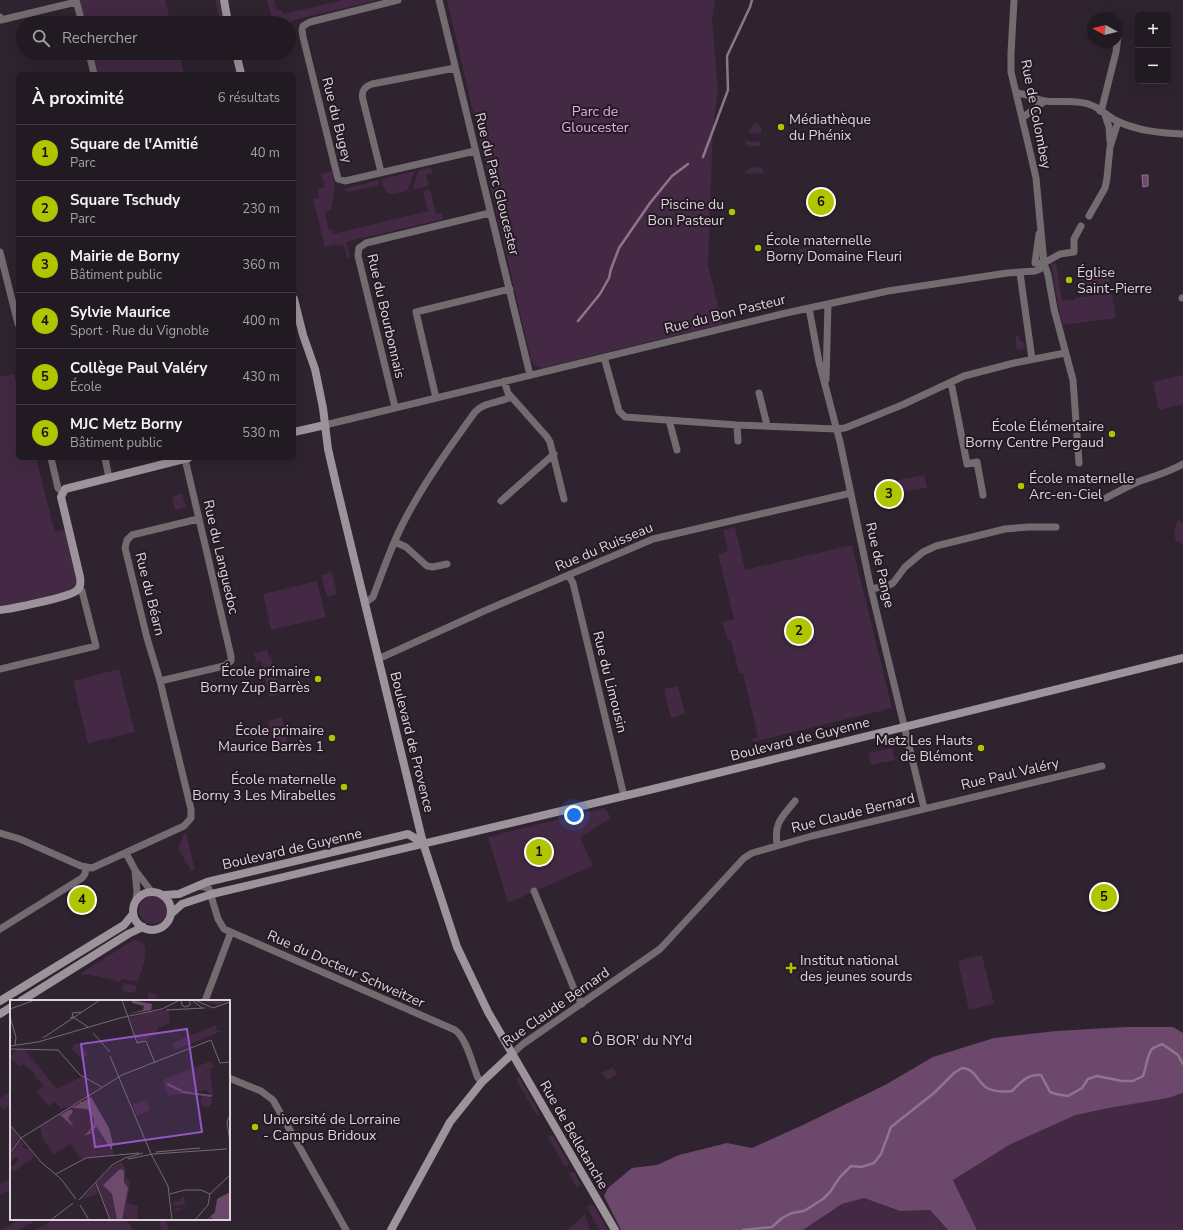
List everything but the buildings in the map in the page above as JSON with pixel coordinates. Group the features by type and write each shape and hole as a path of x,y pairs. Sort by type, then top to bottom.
{"main road":[{"path":"224,0 227,16"},
{"path":"238,60 241,72"},
{"name":"Boulevard de Provence","path":"296,314 313,362 336,488 423,843 457,947 488,1012 512,1054"},
{"path":"296,432 325,425"},
{"path":"0,610 16,608 71,594 79,588 81,584 80,577 61,497 62,492 65,489 178,460"},
{"name":"Boulevard de Guyenne","path":"172,913 182,904 212,894 624,796 1183,658"},
{"name":"Boulevard de Guyenne","path":"165,896 179,894 207,882 408,834 423,843"},
{"path":"287,863 290,876"},
{"path":"151,891 161,893 165,896 169,900 172,913 167,924 150,930 142,927 135,919 133,914 136,899 145,892 151,891"},
{"path":"0,1001 124,925 133,914"},
{"path":"23,1000 128,934 142,927"},
{"path":"0,1014 10,1008"},
{"name":"Rue Claude Bernard","path":"391,1230 450,1122 482,1082 512,1054"},
{"name":"Rue de Belletanche","path":"512,1054 614,1230"}],"street":[{"name":"Rue du Bugey","path":"398,0 310,22 304,26 302,30 338,179 345,182 381,172 476,151"},
{"name":"Rue du Parc Gloucester","path":"439,0 530,375"},
{"name":"Rue de Colombey","path":"1014,0 1011,66 1036,178 1044,263 1048,275 1054,309 1073,380 1079,463"},
{"path":"17,16 76,1 80,16"},
{"path":"0,17 1,20 16,16"},
{"path":"1089,216 1105,188 1107,178 1110,147 1109,127 1102,108 1116,48"},
{"path":"91,60 94,72"},
{"path":"381,172 362,100 364,88 372,84 455,68"},
{"path":"1016,93 1021,93 1045,101 1078,102 1092,105 1118,122 1151,132 1183,134"},
{"path":"1022,118 1045,101"},
{"path":"1110,147 1118,122"},
{"name":"Rue du Bourbonnais","path":"395,408 358,256 359,248 366,243 490,213"},
{"name":"Rue du Bon Pasteur","path":"325,425 809,308 888,291 1007,273 1035,271 1040,269 1044,263 1060,254 1074,252 1074,239 1081,226"},
{"name":"Rue de Colombey","path":"1035,263 1040,232"},
{"path":"0,252 16,316"},
{"path":"1032,359 1022,272 1032,267 1035,263 1044,263"},
{"path":"436,398 416,312 510,289"},
{"name":"Rue de Pange","path":"826,386 828,304"},
{"name":"Rue de Pange","path":"809,308 819,362 836,429 871,589 905,726"},
{"path":"604,357 620,414 628,418 737,425 767,425 836,429 845,428 902,405 964,376 1032,359 1065,353"},
{"path":"504,381 511,397 547,437 554,454 564,500"},
{"path":"951,382 967,464 977,462 982,495"},
{"path":"759,393 767,425"},
{"path":"364,602 373,597 403,523 423,488 475,412 479,407 503,401 511,397"},
{"path":"669,420 677,450"},
{"path":"737,425 738,441"},
{"path":"501,501 554,454"},
{"path":"51,460 58,488 62,492"},
{"path":"106,460 110,478"},
{"name":"Rue du Languedoc","path":"160,681 224,666 231,661 198,519 186,460"},
{"path":"1106,498 1125,488 1183,464"},
{"name":"Rue du Ruisseau","path":"378,659 484,611 653,539 850,493"},
{"name":"Rue du Béarn","path":"126,853 184,826 190,818 191,810 160,681 147,638 125,548 127,540 132,535 198,519"},
{"path":"871,589 887,586 893,583 910,564 924,552 936,546 1005,529 1028,526 1056,527"},
{"path":"395,542 406,547 427,566 433,567 447,564"},
{"name":"Rue du Limousin","path":"569,576 573,583 624,796"},
{"path":"0,669 96,646 82,591 79,588"},
{"name":"Rue Claude Bernard","path":"512,1054 524,1044 660,949 747,855 757,850 924,808 905,726"},
{"name":"Rue Paul Valéry","path":"924,808 1102,766"},
{"name":"Rue Claude Bernard","path":"777,845 775,833 780,820 795,801"},
{"path":"0,833 20,839 86,868 96,867 126,853 151,891"},
{"path":"0,929 82,878 85,874 86,868"},
{"path":"136,870 136,899"},
{"path":"198,886 205,886 212,894"},
{"path":"534,891 577,996 582,1004"},
{"name":"Rue du Docteur Schweitzer","path":"212,894 218,919 224,929 455,1030 464,1041 478,1078 482,1082"},
{"path":"205,1000 231,932"},
{"path":"230,1078 261,1091 273,1100 346,1230"}],"green space":[{"path":"76,0 165,0 169,16 80,16"},
{"path":"215,0 220,0 223,16 219,16"},
{"path":"267,0 274,0 277,11 282,10 283,14 343,0 378,0 296,20 296,16 271,16"},
{"name":"Parc de Gloucester","path":"447,0 715,0 712,19 718,92 713,128 708,265 723,324 542,368 535,366 531,360"},
{"path":"91,60 181,60 184,72 94,72"},
{"path":"755,122 761,126 761,133 752,134 749,132"},
{"path":"747,140 752,142 762,141 759,146 750,147 746,145 745,141"},
{"path":"760,167 764,173 744,174 750,168"},
{"path":"431,168 433,173 426,175 429,186 414,189 413,187 419,170"},
{"path":"332,171 335,187 331,210 325,212 329,230 332,229 333,234 428,211 423,191 430,189 436,214 442,213 444,219 346,242 350,257 347,258 344,245 339,246 338,244 325,247 313,199 319,198 317,189 325,187 321,174"},
{"path":"415,171 407,191 393,194 387,192 382,179"},
{"path":"378,180 379,185 349,192 344,189"},
{"path":"809,248 809,257 799,257 799,249"},
{"path":"1056,263 1062,301 1070,299 1073,301 1075,298 1093,296 1092,289 1083,291 1080,271 1108,271 1116,318 1063,325 1051,264"},
{"path":"1019,335 1020,342 1023,341 1025,349 1019,350 1016,348 1016,336"},
{"path":"14,374 16,382 16,460 37,460 55,532 69,529 79,588 0,610 0,377"},
{"path":"1183,375 1183,404 1159,410 1153,382"},
{"path":"924,475 927,488 901,492 898,480"},
{"path":"182,493 186,507 175,510 172,496"},
{"path":"1178,520 1183,524 1183,544 1176,541 1175,538 1175,530"},
{"path":"735,527 745,570 852,545 892,708 753,742 752,739 758,737 743,673 739,673 731,641 728,640 722,622 734,619 718,554 728,551 723,530"},
{"path":"332,572 337,594 327,597 321,575"},
{"path":"317,581 326,617 271,630 263,594"},
{"path":"267,650 269,658 271,658 280,694 269,697 261,661 256,661 254,653"},
{"path":"119,669 135,732 88,743 73,681"},
{"path":"678,686 685,714 671,718 664,689"},
{"path":"282,717 288,745 274,748 268,721"},
{"path":"892,748 895,760 871,765 868,753"},
{"path":"605,808 611,818 580,837 593,866 508,903 488,837"},
{"path":"186,833 195,870 191,871 178,848 183,836"},
{"path":"153,896 163,900 167,910 163,920 153,924 143,920 139,910 143,900"},
{"path":"134,940 140,941 144,945 145,950 144,964 138,982 122,979 120,982 87,974 82,975 81,973"},
{"path":"982,955 994,1004 969,1010 958,961"},
{"path":"125,983 136,986 137,990 130,993 122,990 123,984"},
{"path":"148,992 157,995 155,1000 148,1000"},
{"path":"613,1067 617,1074 607,1080 602,1073"},
{"path":"519,1077 539,1112 537,1116 516,1079"},
{"path":"10,1092 10,1106 3,1110 0,1105 0,1098"},
{"path":"1183,1093 1183,1230 977,1230 953,1180 1011,1144 1076,1115 1168,1098"},
{"path":"551,1135 569,1163 568,1166 565,1167 548,1137"},
{"path":"574,1172 580,1183 577,1188 569,1174"},
{"path":"10,1179 10,1190 0,1195 0,1184"},
{"path":"864,1198 900,1211 930,1210 948,1230 803,1230 842,1204"},
{"path":"591,1204 594,1206 608,1230 599,1230 587,1207"},
{"path":"585,1214 590,1230 565,1230 571,1227"},
{"path":"18,1220 36,1220 19,1230 2,1230"},
{"path":"52,1220 128,1220 133,1230 36,1230"},
{"path":"159,1220 166,1220 169,1230 161,1230"}],"shaded area":[{"path":"1142,175 1148,175 1148,186 1143,187"},
{"path":"1126,1027 1173,1027 1183,1033 1183,1093 1168,1098 1076,1115 1011,1144 953,1180 977,1230 948,1230 930,1210 900,1211 864,1198 842,1204 803,1230 621,1230 604,1196 608,1188 632,1168 657,1165 679,1155 727,1143 752,1148 885,1085 933,1057 994,1038 1056,1031"}],"waterway":[{"path":"703,157 728,90 727,56 752,0"},
{"path":"578,321 600,294 609,278 619,248 650,203 672,176 688,164"},
{"path":"743,1230 772,1227 782,1218 792,1213 804,1211 823,1199 830,1192 840,1177 851,1166 861,1167 874,1163 881,1154 891,1127 934,1093 954,1073 962,1068 970,1070 987,1088 1003,1092 1012,1091 1028,1077 1041,1075 1050,1092 1068,1096 1082,1088 1088,1079 1097,1076 1122,1081 1133,1081 1143,1076 1151,1050 1162,1044 1178,1055 1183,1064"}],"place":[{"name":"Médiathèque du Phénix","path":"781,127"},
{"name":"MJC Metz Borny","path":"821,202"},
{"name":"Piscine du Bon Pasteur","path":"732,212"},
{"name":"École maternelle Borny Domaine Fleuri","path":"758,248"},
{"name":"Église Saint-Pierre","path":"1069,280"},
{"name":"École Élémentaire Borny Centre Pergaud","path":"1112,434"},
{"name":"École maternelle Arc-en-Ciel","path":"1021,486"},
{"name":"Mairie de Borny","path":"889,494"},
{"name":"Square Tschudy","path":"799,631"},
{"name":"École primaire Borny Zup Barrès","path":"318,679"},
{"name":"École primaire Maurice Barrès 1","path":"332,738"},
{"name":"Metz Les Hauts de Blémont","path":"981,748"},
{"name":"École maternelle Borny 3 Les Mirabelles","path":"344,787"},
{"name":"Square de l'Amitié","path":"539,852"},
{"name":"Collège Paul Valéry","path":"1104,897"},
{"name":"Sylvie Maurice","path":"82,900"},
{"name":"Institut national des jeunes sourds","path":"791,968"},
{"name":"Ô BOR' du NY'd","path":"584,1040"},
{"name":"Université de Lorraine - Campus Bridoux","path":"255,1127"}]}
